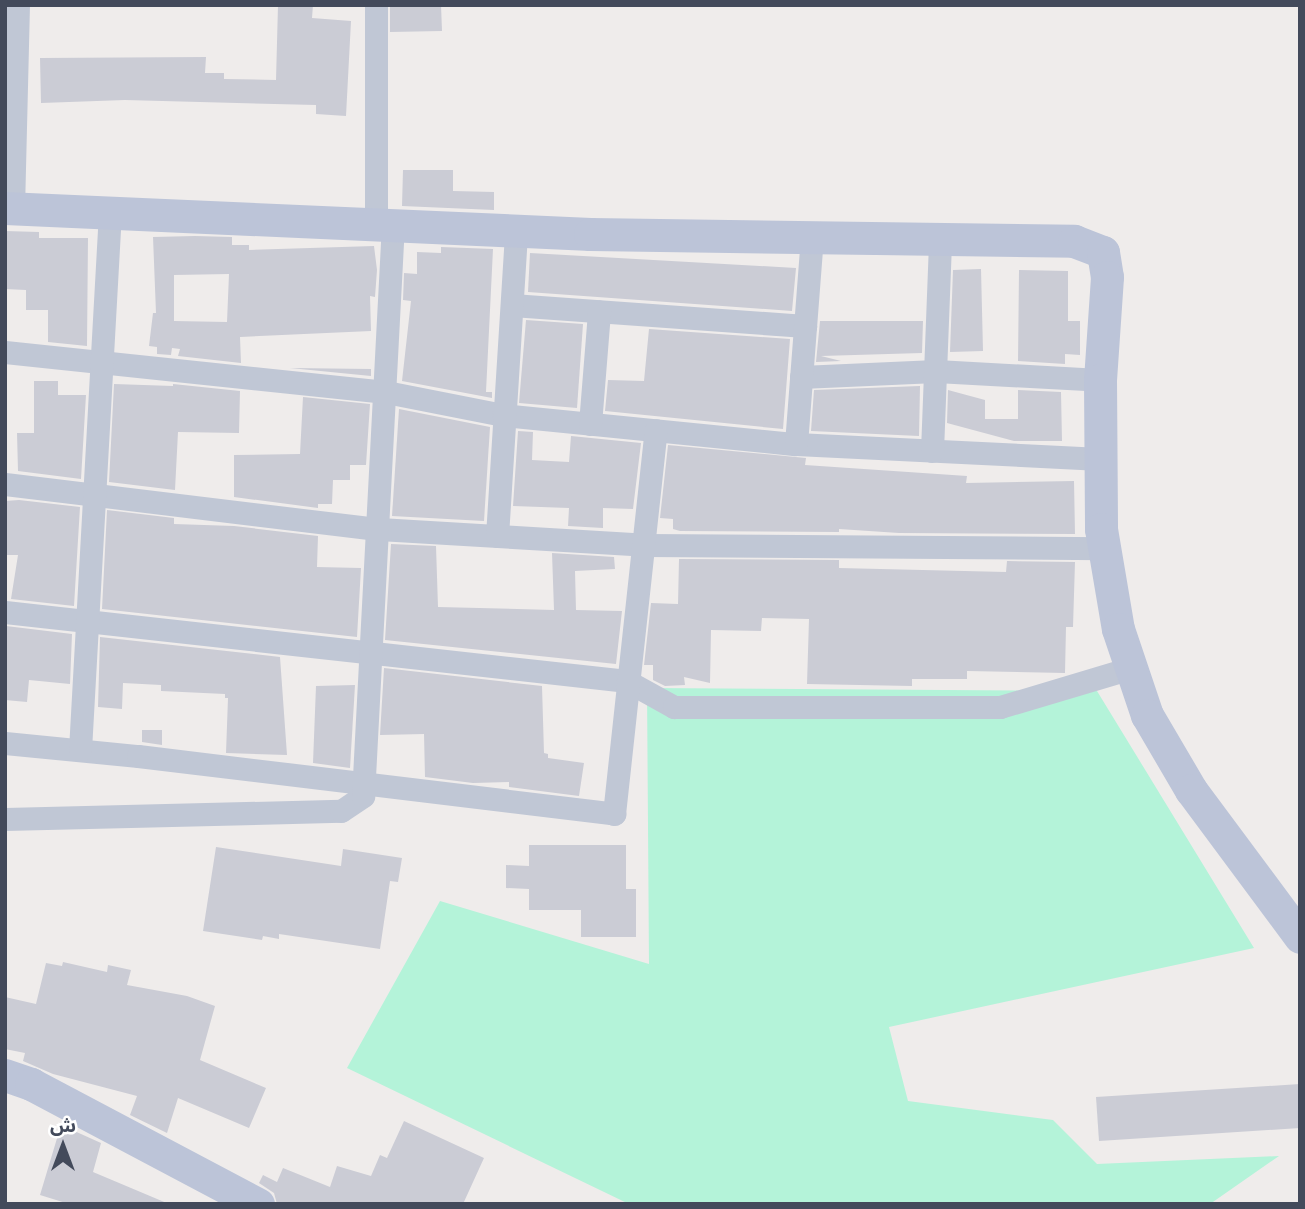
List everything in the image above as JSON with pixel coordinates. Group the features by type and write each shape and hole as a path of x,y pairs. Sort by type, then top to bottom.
{"street":[{"path":"18,5 9,209 110,211 516,230 1074,241 1102,252 1107,277 1101,380 1101,459 1105,548 1118,629 1147,715 1191,790 1300,937"},
{"path":"5,819 341,811 363,796 386,392 384,224 376,5"},
{"path":"80,751 110,211"},
{"path":"497,536 516,230"},
{"path":"796,444 812,237"},
{"path":"932,450 940,239"},
{"path":"512,305 805,326"},
{"path":"590,424 599,311"},
{"path":"5,352 386,392 503,415 590,424 796,444 1101,459"},
{"path":"801,377 936,371 1101,380"},
{"path":"5,743 614,814 627,681 646,545 656,430"},
{"path":"5,484 379,528 646,545 1105,548"},
{"path":"5,612 627,681 674,706 1000,706 1131,668"},
{"path":"5,1075 42,1090 258,1204"}],"green space":[{"path":"647,688 1097,691 1254,948 889,1027 908,1101 1053,1120 1097,1164 1279,1156 1210,1204 629,1204 347,1068 440,901 649,964"}],"building":[{"path":"278,5 313,5 312,18 351,21 346,116 316,114 316,105 125,100 41,103 40,58 206,57 205,73 224,73 224,79 276,80"},
{"path":"390,5 441,5 442,31 390,32"},
{"path":"403,170 453,170 453,191 494,192 494,210 402,206"},
{"path":"5,231 39,232 39,238 88,238 87,346 48,342 48,310 26,310 26,290 5,289"},
{"path":"153,237 232,237 232,245 249,245 249,250 374,246 377,270 375,297 370,296 371,331 240,337 241,363 178,356 180,349 172,348 171,355 157,354 157,347 149,346 153,313 156,313","holes":["229,274 227,322 174,321 174,275"]},
{"path":"441,247 493,249 486,392 492,392 492,398 402,381 411,301 403,300 404,273 417,274 417,252 441,253"},
{"path":"530,253 796,268 792,311 528,292"},
{"path":"981,269 983,351 950,352 953,270"},
{"path":"1019,270 1068,271 1068,321 1080,321 1080,355 1065,354 1065,364 1018,361"},
{"path":"526,320 583,324 577,408 519,403"},
{"path":"820,321 923,321 922,353 821,356 841,361 816,362"},
{"path":"649,329 790,339 783,429 605,411 608,380 644,381"},
{"path":"290,368 371,369 371,376"},
{"path":"34,381 58,381 58,395 86,395 81,479 18,471 17,433 34,433"},
{"path":"114,384 173,384 240,391 239,433 178,432 175,490 109,482"},
{"path":"920,386 919,436 811,431 814,390"},
{"path":"948,390 985,400 985,419 1018,419 1018,390 1061,392 1062,441 1014,441 947,423"},
{"path":"303,397 370,404 366,465 350,465 350,480 333,480 332,504 318,504 318,508 234,497 234,455 300,454"},
{"path":"399,409 490,427 484,521 392,516"},
{"path":"518,431 533,432 532,460 569,462 571,436 641,443 633,509 603,508 603,528 568,526 569,508 513,506"},
{"path":"668,445 806,458 805,465 967,476 966,483 1074,481 1075,534 899,533 839,529 839,532 680,531 673,529 673,519 660,518"},
{"path":"19,500 80,507 74,606 11,599 18,555 5,555 5,501"},
{"path":"107,510 174,518 174,524 234,526 318,536 317,567 361,568 357,637 102,609"},
{"path":"391,544 436,546 438,607 554,610 552,553 614,557 615,569 575,571 576,610 622,611 616,664 385,640"},
{"path":"679,559 839,560 839,568 1006,572 1007,561 1075,562 1073,627 1066,627 1065,673 967,671 967,679 912,679 912,686 807,684 809,619 762,618 761,631 711,630 710,683 684,677 685,685 665,686 653,680 653,665 644,665 651,603 678,604"},
{"path":"6,626 72,634 70,684 29,680 27,702 5,700"},
{"path":"100,637 280,657 287,755 226,753 228,698 225,698 225,694 161,691 161,685 123,683 122,709 98,707"},
{"path":"384,668 542,686 544,753 548,754 548,758 584,763 579,796 509,787 509,782 473,783 425,777 424,734 380,735"},
{"path":"355,685 350,768 313,763 316,686"},
{"path":"142,730 162,730 162,745 142,742"},
{"path":"529,845 626,845 626,889 636,889 636,937 581,937 581,910 529,910 529,889 506,888 506,865 529,866"},
{"path":"216,847 341,866 343,849 402,858 398,882 390,881 380,949 279,934 279,939 263,936 262,940 203,931"},
{"path":"63,962 107,972 108,965 131,970 127,985 187,996 215,1006 200,1060 266,1088 249,1128 178,1098 167,1133 130,1115 137,1096 53,1074 23,1061 25,1053 5,1049 5,997 36,1004 46,963 62,966"},
{"path":"1300,1084 1300,1128 1099,1141 1096,1097"},
{"path":"404,1121 484,1158 463,1204 277,1204 274,1193 259,1183 263,1175 277,1182 283,1168 330,1187 337,1166 371,1176 380,1155 387,1158"},
{"path":"61,1125 101,1143 93,1172 169,1204 69,1204 40,1195"}]}
